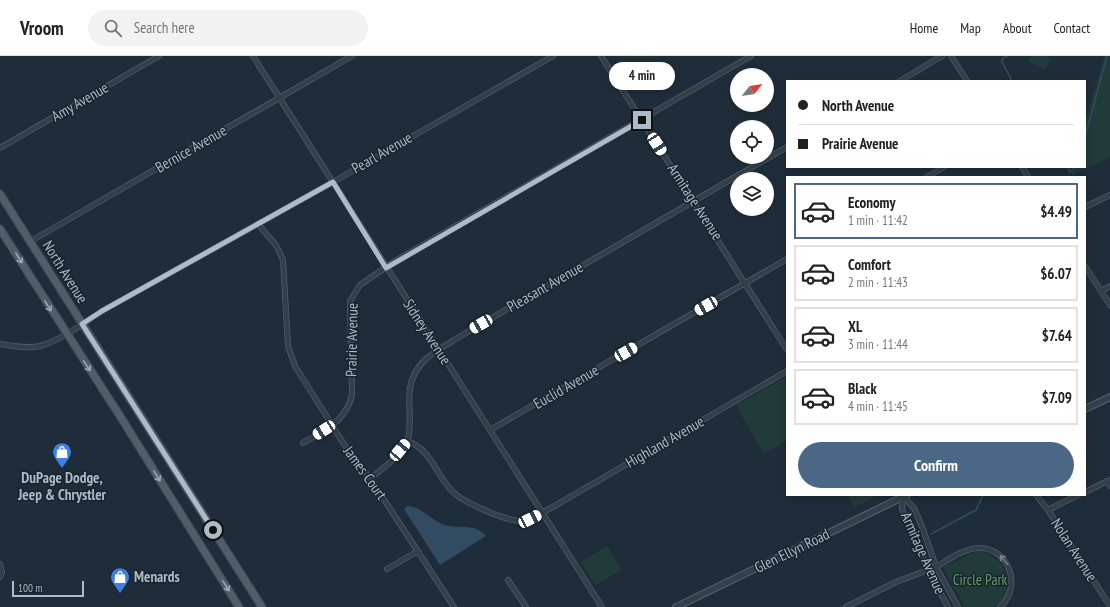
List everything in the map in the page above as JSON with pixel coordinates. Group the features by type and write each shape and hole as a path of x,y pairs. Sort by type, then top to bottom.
{"main road":[{"name":"North Avenue","path":"0,194 262,607"},
{"path":"0,229 120,416 239,607"}],"street":[{"name":"Amy Avenue","path":"0,148 159,56"},
{"name":"Sidney Avenue","path":"253,56 602,607"},
{"name":"Bernice Avenue","path":"31,241 352,56"},
{"name":"Pearl Avenue","path":"0,344 23,348 40,346 66,334 553,56"},
{"name":"Armitage Avenue","path":"601,56 786,348"},
{"name":"Prairie Avenue","path":"303,443 341,418 350,405 352,393 350,301 360,286 386,268 751,56"},
{"path":"902,80 942,56"},
{"path":"951,56 966,80"},
{"name":"Pleasant Avenue","path":"408,441 410,385 422,364 439,350 786,148"},
{"path":"929,176 942,168"},
{"path":"1086,207 1110,195"},
{"name":"James Court","path":"258,224 276,245 283,260 287,338 291,357 352,457 370,478 454,607"},
{"name":"Euclid Avenue","path":"490,430 786,260"},
{"path":"1086,268 1110,305"},
{"path":"1101,291 1110,286"},
{"name":"Highland Avenue","path":"408,441 420,446 450,490 467,502 514,520 530,519 786,372"},
{"path":"1086,409 1110,397"},
{"path":"370,478 390,463 408,441"},
{"path":"1086,491 1108,480 1110,486"},
{"name":"Armitage Avenue","path":"904,496 916,512 936,567 958,607"},
{"name":"Armitage Avenue","path":"904,496 902,509 928,570 948,607"},
{"name":"Glen Ellyn Road","path":"676,607 904,496"},
{"name":"Nolan Avenue","path":"1037,496 1048,510 1110,606"},
{"path":"1048,510 1076,496"},
{"path":"936,567 970,549 985,549 995,552 1006,562 1012,581 1008,598 1000,607"},
{"path":"387,569 418,551"},
{"path":"0,564 2,572 0,578"},
{"path":"846,607 896,582 928,570"},
{"path":"508,580 526,607"}],"green space":[{"path":"1031,56 1046,56 1051,60 1044,70 1029,61"},
{"path":"1104,56 1110,56 1110,157 1071,176 1073,168 1086,168 1086,120"},
{"path":"786,377 786,442 764,454 736,406"},
{"path":"849,496 877,496 855,507"},
{"path":"607,546 622,570 596,585 580,562"},
{"name":"Circle Park","path":"981,552 991,556 999,562 1005,570 1007,589 1005,597 999,603 991,607 965,607 943,568 973,553"}],"water":[{"path":"408,506 422,511 445,525 477,529 486,536 440,565 404,509"}],"waterway":[{"path":"1007,56 1002,59 1002,62 1011,80"},
{"path":"1086,133 1107,56"},
{"path":"1068,168 1070,172 1074,168"},
{"path":"931,534 976,510 983,496"}],"place":[{"name":"DuPage Dodge, Jeep & Chrystler","path":"62,469"},
{"name":"Menards","path":"120,594"}],"route":[{"path":"213,530 82,324 102,311 333,182 386,268 395,261 642,120"}]}
